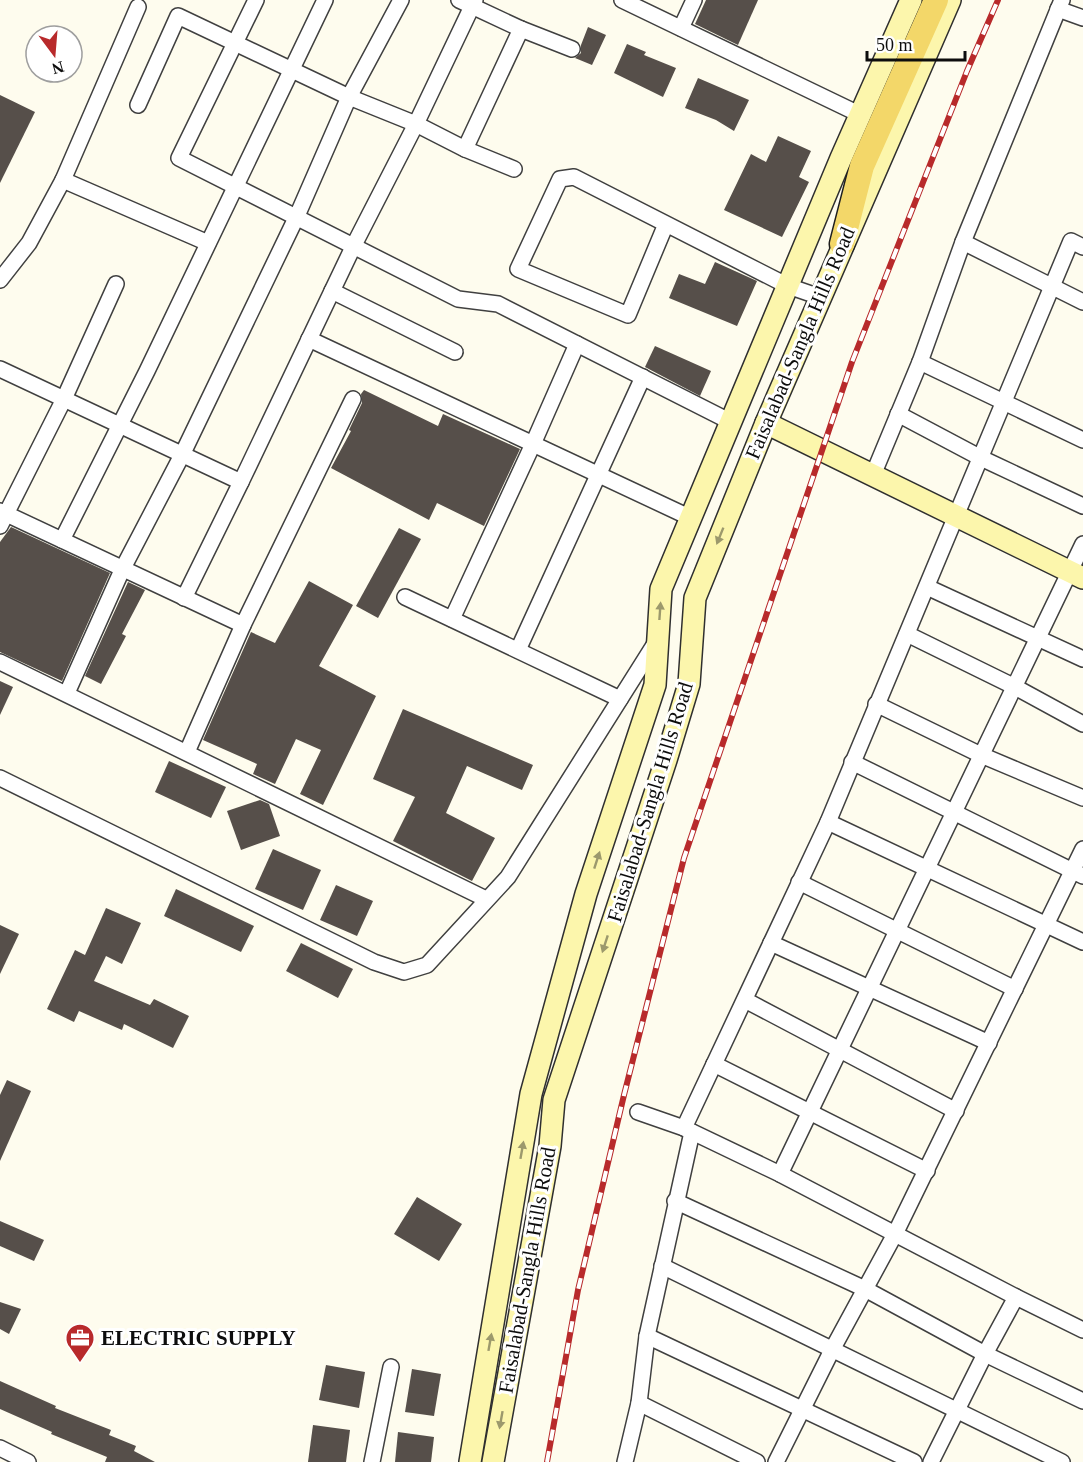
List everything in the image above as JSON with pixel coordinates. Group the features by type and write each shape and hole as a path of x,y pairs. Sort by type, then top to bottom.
{"main road":[{"name":"Faisalabad-Sangla Hills Road","path":"470,1462 531,1094 586,894 655,685 662,589 787,288 911,0"},
{"path":"842,244 862,166 936,0"},
{"name":"Faisalabad-Sangla Hills Road","path":"493,1462 550,1146 554,1100 690,684 695,598 842,244 950,0"},
{"path":"787,288 820,299"},
{"path":"766,423 1076,575"},
{"path":"705,486 735,499"}],"street":[{"path":"256,0 179,158 458,299 498,304 731,422"},
{"path":"62,540 293,70 325,0"},
{"path":"67,693 122,570 182,454 297,216 349,97 401,0"},
{"path":"622,0 861,115"},
{"path":"681,28 694,0"},
{"path":"184,598 354,245 416,124 469,2 520,29 572,49"},
{"path":"873,475 920,362 963,243 1060,4 1083,18"},
{"path":"0,280 29,243 63,180 138,7"},
{"path":"138,105 178,16 349,97 416,124 465,149 514,169"},
{"path":"465,149 520,29"},
{"path":"666,224 628,315 518,269 560,179 574,177 666,224 787,288"},
{"path":"63,180 208,243"},
{"path":"625,1462 639,1403 647,1336 688,1130 714,1064 828,822 1071,241 1083,247"},
{"path":"963,243 1083,302"},
{"path":"116,284 64,399 2,517 62,540 243,625"},
{"path":"332,291 455,352"},
{"path":"309,339 691,518"},
{"path":"452,619 577,344"},
{"path":"920,362 1083,440"},
{"path":"1,370 241,482"},
{"path":"518,650 643,377"},
{"path":"187,752 243,625 353,399"},
{"path":"898,414 981,458 1083,506"},
{"path":"780,1174 1038,638 1076,575 1083,544"},
{"path":"927,587 1083,659"},
{"path":"405,597 620,699"},
{"path":"907,634 1015,687 1083,724"},
{"path":"0,778 374,962 404,972 427,965 508,877 658,639"},
{"path":"0,662 486,899"},
{"path":"876,704 981,755 1083,798"},
{"path":"852,762 1078,874"},
{"path":"828,822 1083,942"},
{"path":"776,1462 832,1350 927,1171 1047,925 1078,874 1083,849"},
{"path":"799,882 1015,989"},
{"path":"771,943 989,1043"},
{"path":"745,1000 956,1111"},
{"path":"714,1064 927,1171"},
{"path":"638,1112 688,1130 780,1174 1083,1330"},
{"path":"675,1201 865,1289 985,1354 1083,1401"},
{"path":"662,1266 1062,1462"},
{"path":"931,1462 1016,1297"},
{"path":"647,1336 914,1462"},
{"path":"372,1462 392,1367"},
{"path":"639,1403 757,1462"},
{"path":"0,1448 28,1462"}],"building":[{"path":"706,0 758,0 738,45 695,24"},
{"path":"588,27 606,35 592,65 575,58 581,53 581,45"},
{"path":"627,44 646,52 644,55 676,68 663,97 614,73"},
{"path":"698,78 749,100 734,131 716,120 685,108"},
{"path":"0,95 35,112 0,183"},
{"path":"778,136 811,151 799,177 809,182 782,237 724,210 751,154 766,162"},
{"path":"715,262 757,281 737,326 669,298 679,274 705,284"},
{"path":"655,346 711,371 700,396 645,367"},
{"path":"364,390 438,426 443,414 520,449 484,526 437,503 429,520 331,468 351,431 349,430 362,403 361,394"},
{"path":"11,527 110,573 62,681 0,652 0,542"},
{"path":"399,528 421,539 378,618 356,606"},
{"path":"309,581 353,605 319,666 376,696 323,805 300,794 321,750 296,739 275,784 253,774 257,764 203,740 251,632 275,643"},
{"path":"128,582 145,590 122,634 126,636 101,684 85,676"},
{"path":"0,681 13,687 0,715"},
{"path":"403,709 533,765 522,790 467,766 446,813 495,838 472,881 393,841 415,797 373,779"},
{"path":"169,761 226,787 211,818 155,792"},
{"path":"260,800 269,804 280,836 241,850 227,811"},
{"path":"273,849 321,870 303,910 255,889"},
{"path":"336,885 373,901 357,936 320,920"},
{"path":"176,889 254,926 241,952 164,916"},
{"path":"106,908 141,923 122,964 106,956 94,981 150,1005 154,999 189,1016 173,1048 124,1024 122,1030 79,1011 74,1022 47,1009 75,950 85,955"},
{"path":"0,925 19,934 0,974"},
{"path":"301,943 353,969 338,998 286,971"},
{"path":"7,1080 31,1091 0,1161 0,1095"},
{"path":"417,1197 462,1224 439,1261 394,1234"},
{"path":"0,1221 44,1240 34,1261 0,1246"},
{"path":"0,1302 21,1309 9,1334 0,1329"},
{"path":"326,1365 365,1372 359,1408 319,1400"},
{"path":"412,1369 441,1374 434,1416 405,1412"},
{"path":"0,1381 56,1406 55,1408 111,1430 109,1435 136,1446 134,1451 155,1462 105,1462 107,1457 51,1434 52,1432 0,1409"},
{"path":"313,1425 350,1430 346,1462 308,1462"},
{"path":"398,1432 434,1437 431,1462 395,1462"}],"railway":[{"path":"547,1462 578,1290 684,858 852,362 967,71 998,0"}],"place":[{"name":"ELECTRIC SUPPLY","path":"80,1364"}]}
